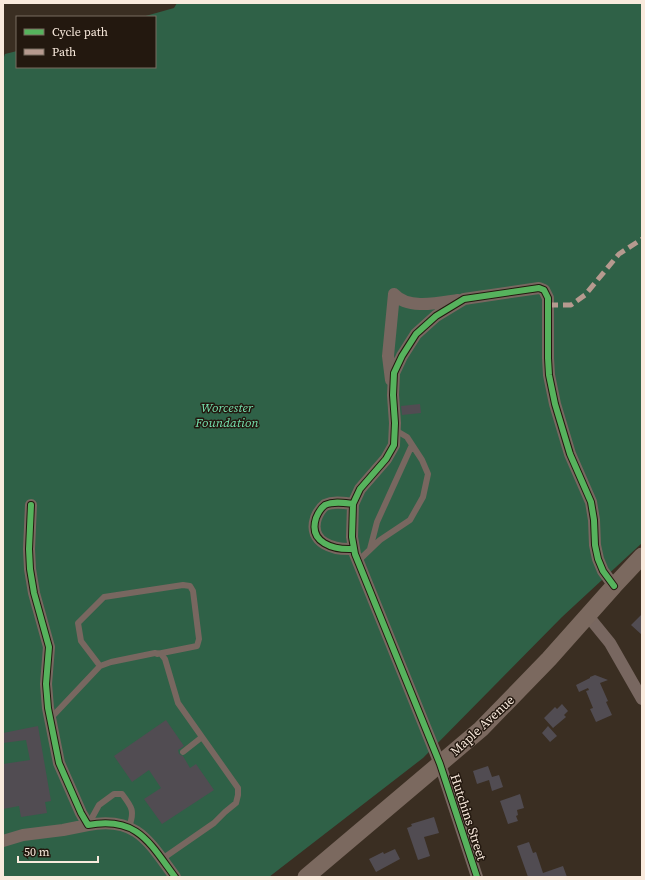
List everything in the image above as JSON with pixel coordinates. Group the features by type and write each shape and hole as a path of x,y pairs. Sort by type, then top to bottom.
{"main road":[{"name":"Maple Avenue","path":"306,877 492,718 553,655 642,556"}],"street":[{"path":"393,387 389,370 388,356 394,294 406,302 416,304 464,299 536,288 544,290 547,295 548,303 548,358 555,404 570,454 591,502 598,560 603,571 614,586"},
{"path":"354,549 342,549 325,544 318,537 315,527 317,515 323,506 336,502 353,504 360,489 389,455 394,445 395,430 393,387 394,373 397,364 416,334 436,316 464,299"},
{"name":"Hutchins Street","path":"353,504 352,532 357,562 378,607 440,764 477,877"},
{"path":"31,505 30,564 34,593 49,647 46,686 50,720 59,763 81,813 88,825"},
{"path":"588,616 610,643 642,699"},
{"path":"3,841 23,835 88,825 122,824 148,840 175,877"}],"lane":[{"path":"357,562 380,540 410,520 424,497 428,474 422,460 407,437 395,430"},
{"path":"370,549 377,522 412,445"},
{"path":"50,720 100,666 145,655 197,646 200,639 193,591 190,586 182,585 104,597 78,623 81,641 100,666"},
{"path":"157,654 161,654 165,659 178,703 238,788 236,803 214,823 162,859"},
{"path":"183,752 202,737"},
{"path":"88,825 99,805 114,794 122,794 131,805 133,817 129,827"}],"green space":[{"name":"Worcester Foundation","path":"177,3 642,3 642,543 562,617 423,758 269,877 3,877 3,60 5,54 16,51 16,68 156,68 156,16 146,16 174,8"}],"building":[{"path":"420,404 421,413 402,415 401,406"},
{"path":"642,614 642,635 631,625"},
{"path":"595,675 608,680 600,683 612,715 596,722 590,709 593,708 586,691 589,690 588,688 579,692 576,685"},
{"path":"562,704 568,711 564,715 566,717 553,728 544,718 555,707 557,709"},
{"path":"166,720 184,746 178,750 179,754 183,756 190,768 196,764 214,790 162,824 144,799 161,788 149,770 132,782 114,756"},
{"path":"38,726 51,801 45,802 47,813 21,817 19,806 3,809 3,764 30,760 26,740 3,743 3,733"},
{"path":"548,726 557,736 550,742 542,733"},
{"path":"488,766 492,777 499,775 503,787 492,791 489,780 477,784 473,771"},
{"path":"520,794 524,808 517,810 518,815 516,816 518,821 508,824 500,801"},
{"path":"434,817 439,833 424,837 430,856 418,860 407,828 412,826 411,824"},
{"path":"529,842 533,853 536,852 543,873 563,866 567,877 528,877 517,846"},
{"path":"395,849 400,859 376,872 369,859 383,852 384,854"}],"marked path":[{"path":"548,305 571,305 585,295 619,254 642,239"}],"cycle path":[{"path":"353,504 360,489 386,459 394,445 394,373 402,356 416,334 436,316 464,299 539,288 544,290 548,298 549,375 555,404 570,454 591,502 594,520 595,545 598,559 603,571 614,586"},
{"path":"353,549 331,546 319,539 316,534 316,518 325,505 335,503 353,504 352,537 355,554 440,764 477,877"},
{"path":"31,505 29,549 30,569 34,593 49,647 46,684 48,708 59,763 81,813 88,825 105,823 119,824 130,828 140,834 149,843 175,877"}]}
